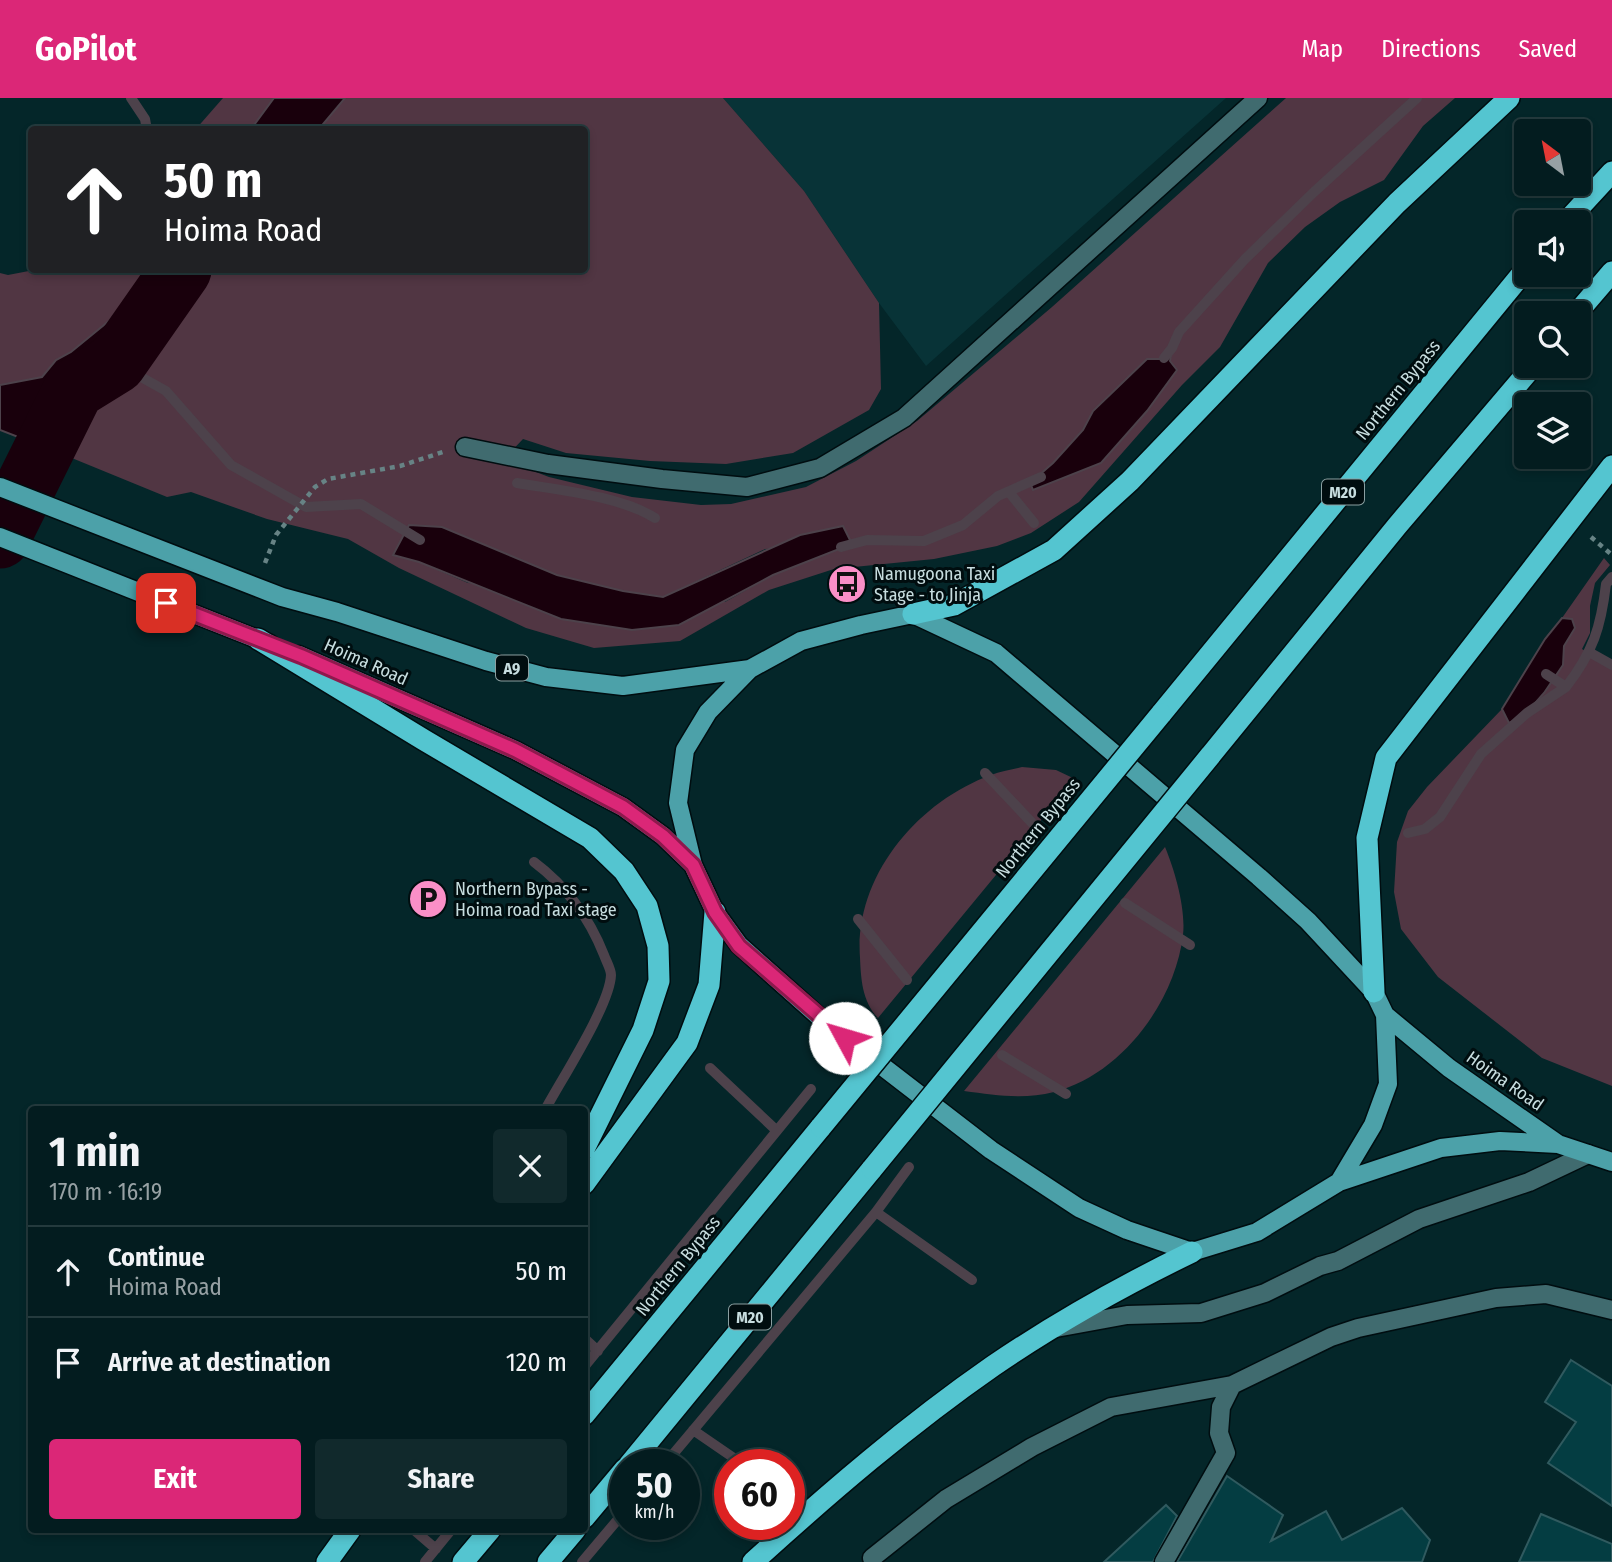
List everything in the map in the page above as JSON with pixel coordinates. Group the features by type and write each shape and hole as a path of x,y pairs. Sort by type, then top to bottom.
{"highway":[{"path":"913,614 954,605 1054,550 1130,481 1396,203 1509,98"},
{"path":"1577,210 1612,172"},
{"path":"1587,301 1612,272"},
{"name":"Northern Bypass","path":"588,1410 1514,284"},
{"name":"M20","path":"642,1449 1397,526 1523,378"},
{"path":"1374,992 1367,838 1385,758 1612,466"},
{"path":"258,639 590,838 624,871 647,906 658,946 659,981 643,1030 588,1141"},
{"path":"588,1179 687,1043 709,985 715,912"},
{"path":"752,1562 910,1427 993,1366 1137,1279 1192,1252"},
{"path":"588,1513 609,1488"},
{"path":"327,1562 348,1533"},
{"path":"463,1562 487,1533"},
{"path":"548,1562 572,1533"}],"main road":[{"name":"A9","path":"0,488 282,597 546,677 623,686 750,669"},
{"name":"Hoima Road","path":"0,537 258,639 515,750 623,807 663,836 693,865"},
{"path":"1339,1181 1373,1125 1388,1084 1385,1015 1374,992 1308,921 1269,886 996,653 913,614 801,641 750,669 708,712 685,750 678,803 693,865 715,912 739,946 825,1021 991,1150 1079,1208 1127,1230 1192,1252 1257,1232 1339,1181 1441,1148 1500,1140 1558,1144"},
{"name":"Hoima Road","path":"1385,1015 1449,1068 1558,1144 1612,1162"}],"street":[{"path":"465,447 548,464 747,487 820,468 904,418 1258,98"},
{"path":"1053,1329 1127,1315 1201,1313 1265,1293 1320,1266 1338,1261 1419,1219 1529,1182 1588,1154"},
{"path":"872,1558 946,1499 1032,1447 1111,1407 1232,1385 1331,1337 1358,1328 1496,1298 1546,1294 1612,1310"},
{"path":"1164,1562 1226,1452 1219,1433 1220,1407 1232,1385"}],"path":[{"path":"255,586 276,535 315,487 328,479 400,466 465,447"}],"shaded area":[{"path":"223,98 274,98 253,126 198,126"},
{"path":"274,98 345,98 322,126 253,126"},
{"path":"345,98 723,98 804,191 879,303 881,389 869,410 793,453 726,464 650,461 566,453 523,439 499,464 510,462 549,477 632,497 701,505 731,504 806,487 856,461 917,421 1052,307 1286,98 1455,98 1423,126 1384,180 1340,202 1305,227 1268,263 1220,347 1182,385 1079,502 1031,533 997,546 934,559 834,569 769,590 680,641 594,648 526,628 399,568 348,539 267,519 191,492 167,497 62,454 82,426 79,403 125,354 191,273 588,273 588,126 322,126","holes":["1172,349 1170,361 1177,370 1166,383 1030,483 1053,463 1083,430 1093,411","409,525 442,527 557,575 623,591 663,597 765,549 852,544 773,575 725,602 468,583 419,562 394,555"]},
{"path":"723,98 1226,98 926,366 879,303 804,191"},
{"path":"28,271 146,273 110,320 71,352 56,360 42,377 0,385 0,273 8,275"},
{"path":"146,273 191,273 125,354 79,403 82,426 62,454 0,430 0,385 42,377 56,360 71,352 110,320"},
{"path":"1172,348 1170,361 1177,370 1147,411 1101,463 1033,490 1030,483 1053,463 1083,430 1093,411 1147,359 1160,359"},
{"path":"409,525 442,527 557,575 623,591 663,597 800,535 843,526 852,544 773,575 679,625 632,630 561,619 419,562 393,555"},
{"path":"1604,558 1610,565 1595,583 1590,606 1590,633 1582,649 1612,668 1612,1086 1542,1058 1438,977 1401,929 1394,892 1397,842 1408,811 1427,787 1502,709 1509,722 1523,717 1563,665 1564,646 1572,619 1562,618"},
{"path":"1562,618 1572,619 1575,628 1564,646 1563,665 1523,717 1509,723 1502,709 1545,639"},
{"path":"1022,767 1056,770 1075,779 878,1018 866,997 860,958 861,928 868,899 879,872 915,823 938,804 964,787 991,775"},
{"path":"1165,847 1179,890 1183,935 1169,985 1141,1032 1122,1053 1101,1070 1054,1092 1020,1096 964,1091"}],"building":[{"path":"1571,1360 1612,1386 1612,1506 1548,1463 1576,1422 1545,1402"},
{"path":"1227,1476 1283,1515 1271,1541 1326,1511 1342,1540 1402,1508 1430,1540 1422,1562 1177,1562"},
{"path":"1166,1505 1177,1516 1153,1562 1104,1562"},
{"path":"1541,1514 1612,1544 1612,1562 1519,1562"}],"waterway":[{"path":"131,98 145,119 146,126"},
{"path":"1164,358 1179,332 1245,259 1417,98"},
{"path":"0,538 74,389 116,363 179,273"},
{"path":"116,363 166,391 231,465 306,507 361,504 420,540"},
{"path":"841,547 867,540 924,541 963,525 998,496 1041,477"},
{"path":"517,483 607,499 641,510 655,518"},
{"path":"1009,492 1034,523"},
{"path":"1546,674 1566,687 1575,674 1594,638 1606,584 1612,577"},
{"path":"1589,652 1612,665"},
{"path":"1408,833 1425,829 1440,817 1481,754 1527,713 1566,687"},
{"path":"985,773 1034,825"},
{"path":"534,862 556,881 584,915 611,975 603,1005 547,1106"},
{"path":"1125,903 1190,945"},
{"path":"858,919 907,980"},
{"path":"1002,1055 1066,1094"},
{"path":"710,1068 776,1130"},
{"path":"588,1362 811,1089"},
{"path":"677,1449 876,1212 909,1167"},
{"path":"876,1212 972,1280"},
{"path":"588,1342 598,1351"},
{"path":"693,1430 721,1449"},
{"path":"582,1562 609,1530"},
{"path":"417,1533 436,1549"},
{"path":"425,1562 449,1533"}],"place":[{"name":"Namugoona Taxi Stage - to Jinja","path":"847,584"},
{"name":"Northern Bypass - Hoima road Taxi stage","path":"428,899"}],"route":[{"path":"166,603 301,656 515,750 623,807 663,836 693,865 715,912 739,946 845,1038"}]}
